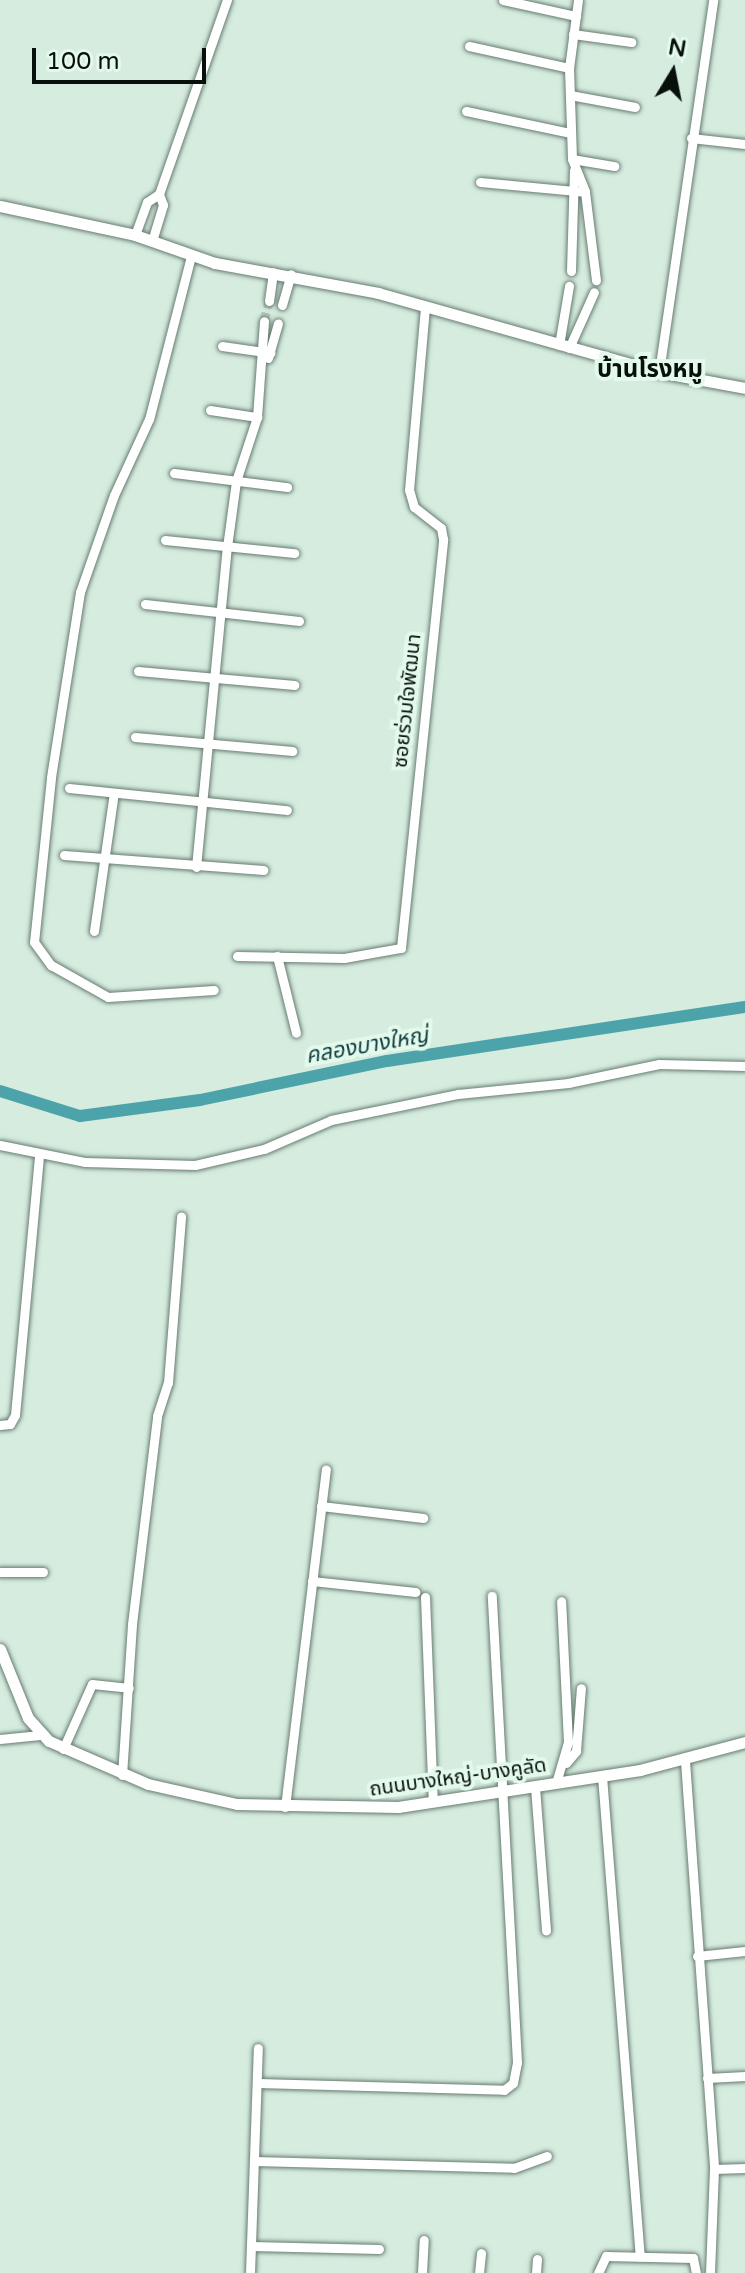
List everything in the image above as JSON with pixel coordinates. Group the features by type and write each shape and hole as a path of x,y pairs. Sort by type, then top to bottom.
{"street":[{"path":"135,235 147,202 159,194 227,0"},
{"path":"503,0 576,16"},
{"path":"571,271 570,193 573,163 569,68 578,0"},
{"path":"659,372 713,0"},
{"path":"573,34 631,42"},
{"path":"469,46 569,68"},
{"path":"570,95 635,107"},
{"path":"466,111 570,133"},
{"path":"691,138 745,144"},
{"path":"573,163 614,166"},
{"path":"573,163 585,192 596,280"},
{"path":"480,182 570,193 585,192"},
{"path":"152,241 163,205 159,194"},
{"path":"0,206 135,235 191,256 291,274 425,306 659,372 745,388"},
{"path":"191,256 149,419 114,495 80,592 51,778 34,942 51,965 108,997 214,990"},
{"path":"269,301 273,272"},
{"path":"282,305 291,274"},
{"path":"564,346 569,286"},
{"path":"564,346 594,292"},
{"name":"ซอยร่วมใจพัฒนา","path":"237,956 344,958 401,948 443,539 441,528 414,507 409,490 425,306"},
{"path":"196,867 227,547 236,481 257,417 262,367 259,351 264,321"},
{"path":"262,367 271,353 278,323"},
{"path":"222,346 271,353"},
{"path":"210,410 257,417"},
{"path":"174,473 287,487"},
{"path":"165,540 294,553"},
{"path":"145,604 299,621"},
{"path":"138,671 294,685"},
{"path":"135,737 292,751"},
{"path":"69,788 287,810"},
{"path":"94,931 114,793"},
{"path":"64,855 263,870"},
{"path":"277,956 296,1033"},
{"path":"0,1145 39,1154 124,1165 195,1165 264,1149 331,1120 458,1094 568,1083 659,1064 745,1066"},
{"path":"0,1425 10,1424 15,1415 39,1154"},
{"path":"122,1775 157,1416 168,1383 181,1217"},
{"path":"285,1807 326,1469"},
{"path":"321,1506 423,1518"},
{"path":"0,1572 43,1572"},
{"path":"312,1581 420,1595 433,1802"},
{"path":"258,2083 510,2088 517,2062 492,1596"},
{"path":"556,1783 568,1742 561,1601"},
{"path":"0,1649 4,1673 40,1735 0,1739"},
{"path":"63,1749 92,1684 129,1688"},
{"path":"563,1765 576,1751 581,1688"},
{"name":"ถนนบางใหญ่-บางคูลัด","path":"40,1735 63,1749 122,1775 182,1795 285,1807 364,1809 433,1802 602,1776 685,1761 745,1742"},
{"path":"685,1761 714,2169 710,2273"},
{"path":"602,1776 640,2256"},
{"path":"535,1787 546,1931"},
{"path":"697,1956 745,1951"},
{"path":"250,2273 258,2048"},
{"path":"707,2078 745,2076"},
{"path":"254,2161 514,2168 547,2156"},
{"path":"714,2169 745,2168"},
{"path":"422,2273 424,2240"},
{"path":"251,2246 379,2249"},
{"path":"479,2273 481,2253"},
{"path":"598,2273 602,2257 640,2256 693,2258 696,2273"},
{"path":"536,2273 537,2259"}],"waterway":[{"name":"คลองบางใหญ่","path":"0,1091 80,1116 200,1100 387,1061 745,1007"}],"tunnel":[{"path":"264,321 269,301"}],"district":[{"name":"บ้านโรงหมู","path":"650,370"}]}
